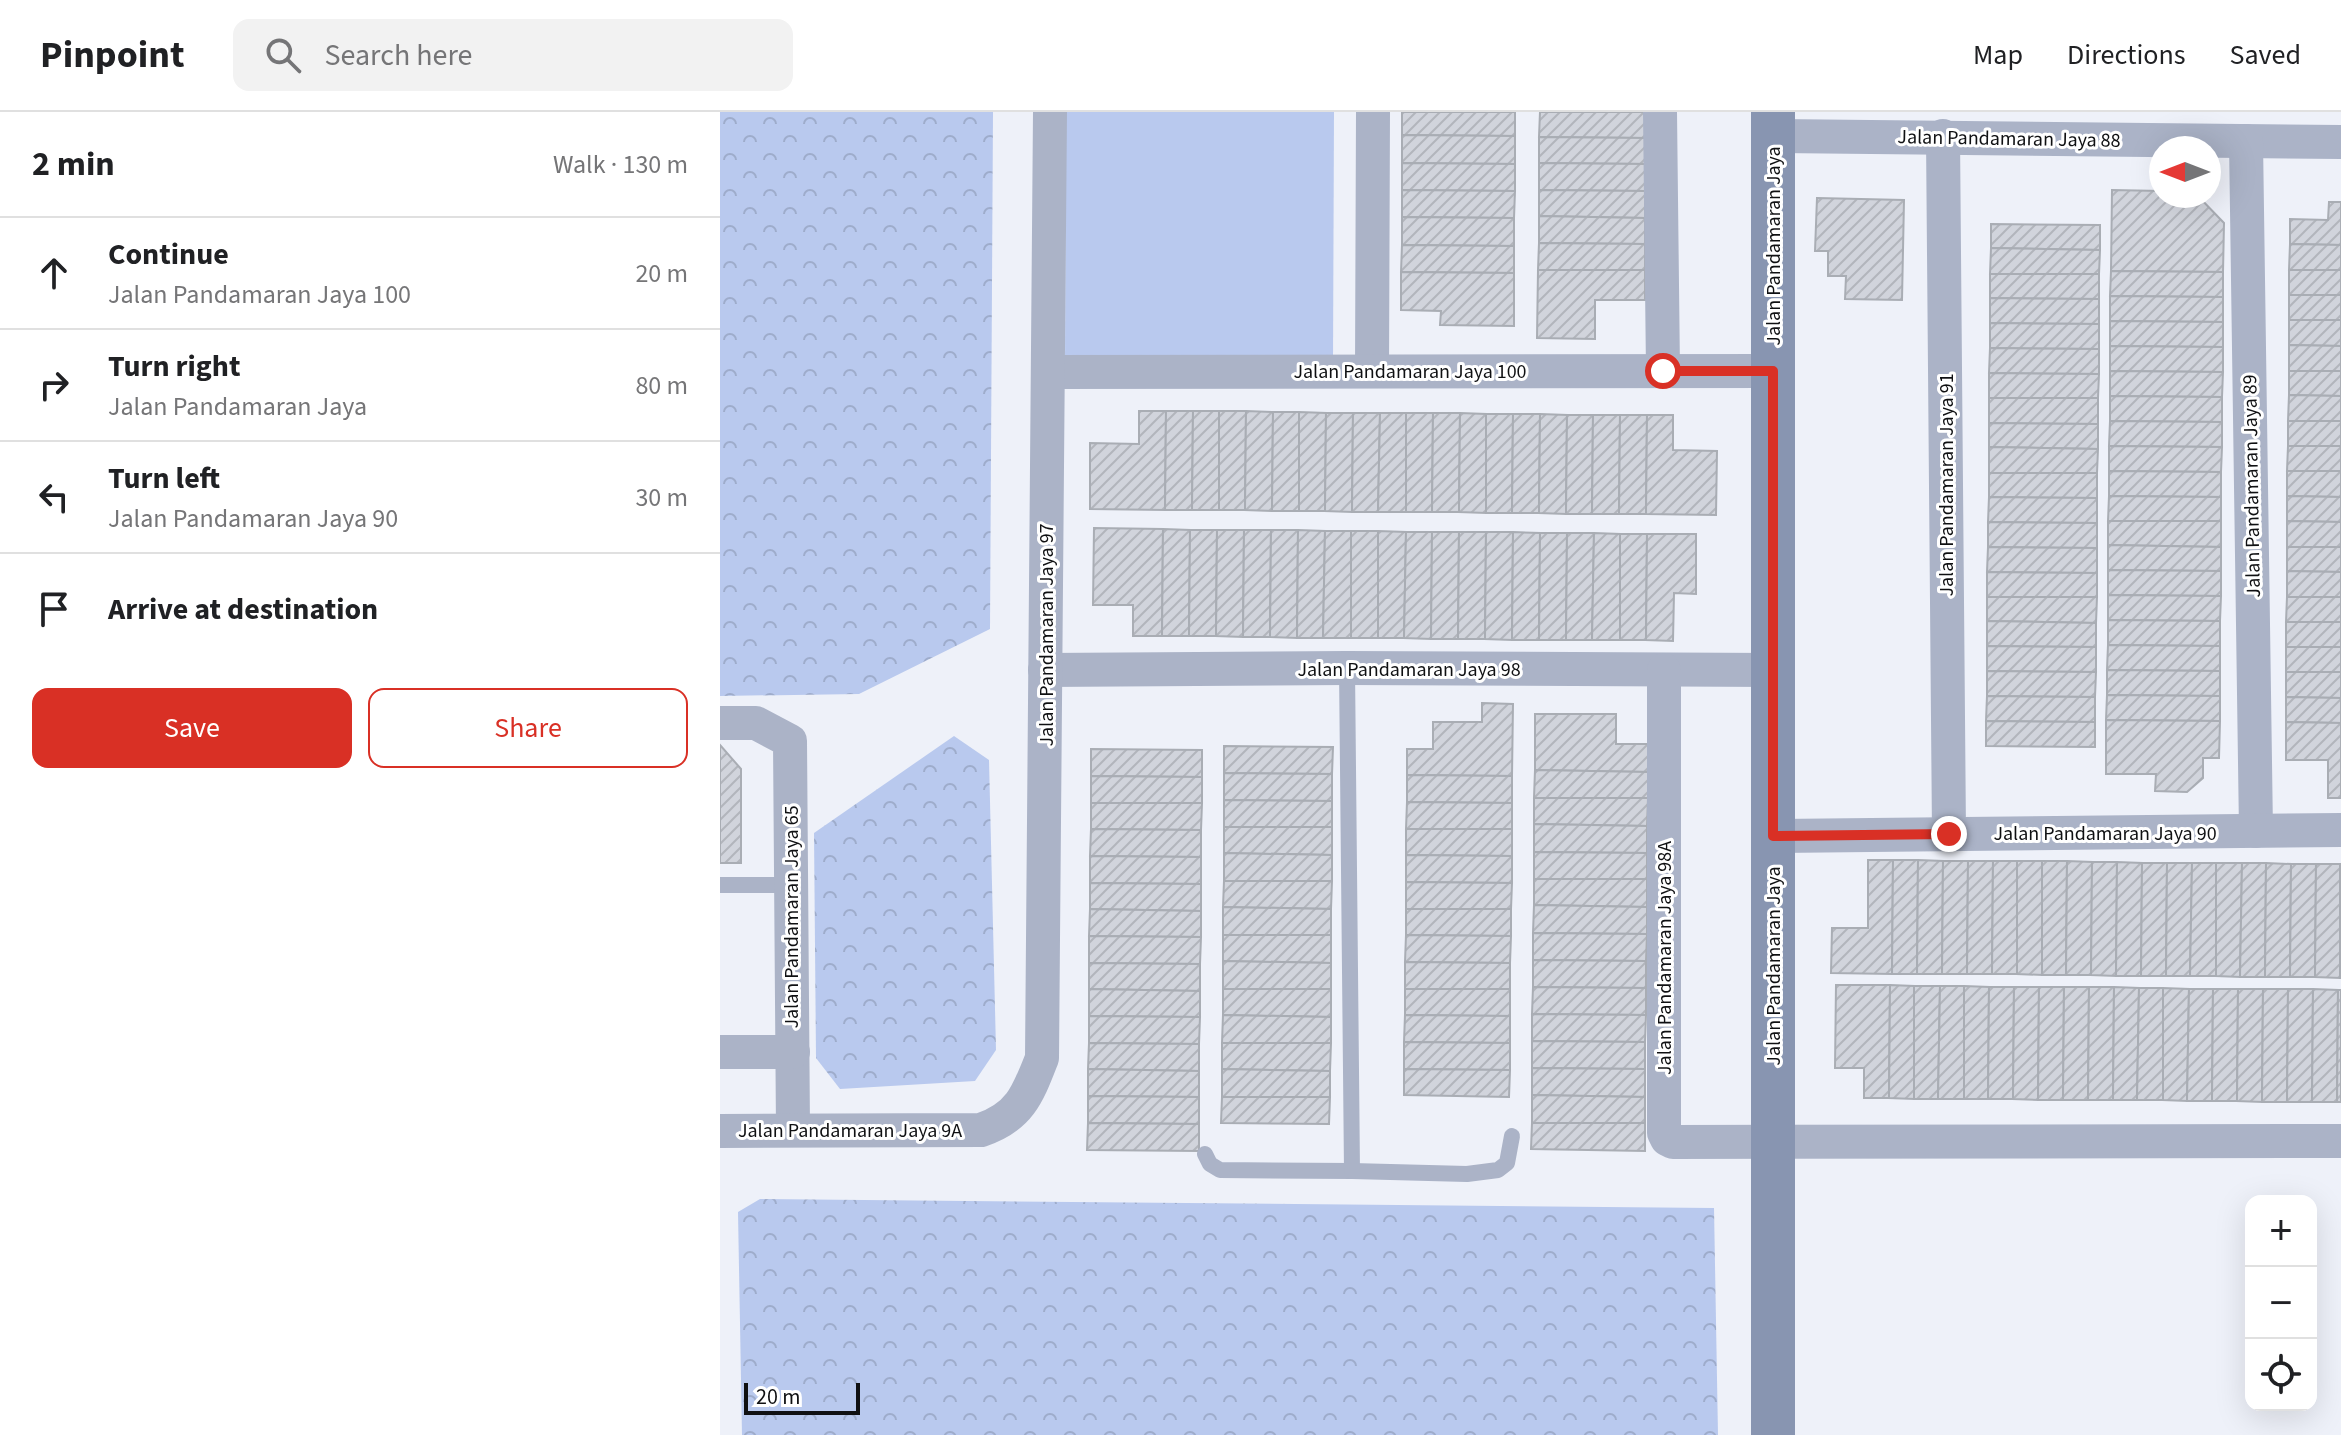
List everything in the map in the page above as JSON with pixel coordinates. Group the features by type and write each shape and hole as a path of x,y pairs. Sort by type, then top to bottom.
{"main road":[{"name":"Jalan Pandamaran Jaya","path":"1773,124 1773,1435"}],"street":[{"name":"Jalan Pandamaran Jaya 97","path":"981,1130 1000,1124 1027,1099 1042,1058 1050,112"},
{"path":"1372,371 1373,112"},
{"path":"1660,112 1663,371"},
{"name":"Jalan Pandamaran Jaya 88","path":"1773,124 1943,136 2341,142"},
{"name":"Jalan Pandamaran Jaya 91","path":"1943,136 1949,834"},
{"name":"Jalan Pandamaran Jaya 89","path":"2246,141 2256,831"},
{"name":"Jalan Pandamaran Jaya 100","path":"1048,372 1773,371"},
{"name":"Jalan Pandamaran Jaya 98","path":"1045,670 1773,670"},
{"name":"Jalan Pandamaran Jaya 98A","path":"1664,670 1664,1133 1673,1142 1773,1141"},
{"name":"Jalan Pandamaran Jaya 65","path":"720,723 756,723 790,741 793,1130"},
{"name":"Jalan Pandamaran Jaya 90","path":"1773,836 2341,830"},
{"path":"720,1052 793,1052"},
{"name":"Jalan Pandamaran Jaya 9A","path":"720,1131 981,1130"},
{"path":"1773,1141 2341,1141"}],"lane":[{"path":"1347,668 1352,1171"},
{"path":"720,885 791,885"},
{"path":"1205,1154 1210,1164 1220,1170 1467,1174 1498,1170 1507,1163 1512,1136"}],"green space":[{"path":"720,112 993,112 990,629 859,694 720,696"},
{"path":"1066,112 1334,112 1333,362 1065,361"},
{"path":"954,736 989,760 996,1050 975,1081 840,1089 816,1058 814,833"},
{"path":"760,1199 1714,1208 1718,1435 742,1435 738,1212"}],"building":[{"path":"1402,112 1515,112 1515,136 1402,135"},
{"path":"1540,112 1646,112 1646,138 1539,137"},
{"path":"1402,135 1515,136 1515,164 1402,163"},
{"path":"1539,137 1646,138 1646,164 1539,163"},
{"path":"1402,163 1515,164 1515,191 1402,190"},
{"path":"1539,163 1646,164 1645,191 1539,190"},
{"path":"1402,190 1515,191 1514,218 1402,217"},
{"path":"1539,190 1645,191 1645,218 1539,216"},
{"path":"2112,190 2149,191 2149,208 2210,208 2224,223 2223,272 2111,271"},
{"path":"1817,198 1904,200 1902,300 1845,299 1846,276 1828,276 1828,251 1815,251"},
{"path":"2329,202 2341,202 2341,245 2290,244 2290,219 2328,220"},
{"path":"1539,216 1645,218 1645,244 1539,243"},
{"path":"1402,217 1514,218 1514,246 1402,245"},
{"path":"1991,224 2100,225 2100,250 1991,248"},
{"path":"1539,243 1645,244 1645,270 1538,270"},
{"path":"2290,244 2341,245 2341,270 2289,270"},
{"path":"1402,245 1514,246 1514,273 1401,272"},
{"path":"1991,248 2100,250 2099,274 1990,274"},
{"path":"1538,270 1645,270 1645,300 1595,300 1595,339 1537,338"},
{"path":"2289,270 2341,270 2341,295 2289,295"},
{"path":"2111,271 2223,272 2223,297 2110,296"},
{"path":"1401,272 1514,273 1514,326 1440,325 1441,311 1401,310"},
{"path":"1990,274 2099,274 2099,299 1990,298"},
{"path":"2289,295 2341,295 2341,320 2289,320"},
{"path":"2110,296 2223,297 2223,322 2110,321"},
{"path":"1990,298 2099,299 2099,324 1990,323"},
{"path":"2289,320 2341,320 2341,346 2289,345"},
{"path":"2110,321 2223,322 2223,347 2110,346"},
{"path":"1990,323 2099,324 2099,349 1990,348"},
{"path":"2289,345 2341,346 2341,371 2289,371"},
{"path":"2110,346 2223,347 2223,372 2110,371"},
{"path":"1990,348 2099,349 2099,374 1989,373"},
{"path":"2110,371 2223,372 2222,397 2110,396"},
{"path":"2289,371 2341,371 2341,396 2289,395"},
{"path":"1989,373 2099,374 2098,398 1989,398"},
{"path":"2289,395 2341,396 2341,421 2288,421"},
{"path":"2110,396 2222,397 2222,422 2110,421"},
{"path":"1989,398 2098,398 2098,424 1989,423"},
{"path":"1139,411 1166,411 1165,510 1090,509 1090,443 1139,444"},
{"path":"1166,411 1193,411 1192,510 1165,510"},
{"path":"1193,411 1219,411 1219,510 1192,510"},
{"path":"1219,411 1246,411 1245,510 1219,510"},
{"path":"1246,411 1273,412 1272,511 1245,510"},
{"path":"1273,412 1299,412 1299,511 1272,511"},
{"path":"1299,412 1326,413 1325,511 1299,511"},
{"path":"1326,413 1353,413 1352,512 1325,511"},
{"path":"1353,413 1380,413 1378,512 1352,512"},
{"path":"1380,413 1406,413 1406,512 1378,512"},
{"path":"1406,413 1433,413 1432,512 1406,512"},
{"path":"1433,413 1460,413 1459,512 1432,512"},
{"path":"1460,413 1486,414 1486,513 1459,512"},
{"path":"1486,414 1513,414 1512,513 1486,513"},
{"path":"1513,414 1540,414 1539,513 1512,513"},
{"path":"1540,414 1567,415 1566,514 1539,513"},
{"path":"1567,415 1593,415 1592,514 1566,514"},
{"path":"1593,415 1620,415 1619,514 1592,514"},
{"path":"1620,415 1647,415 1646,514 1619,514"},
{"path":"1647,415 1673,415 1673,450 1717,451 1716,515 1646,514"},
{"path":"2110,421 2222,422 2222,447 2109,446"},
{"path":"2288,421 2341,421 2341,446 2288,446"},
{"path":"1989,423 2098,424 2098,449 1989,447"},
{"path":"2109,446 2222,447 2221,472 2109,471"},
{"path":"2288,446 2341,446 2341,471 2287,471"},
{"path":"1989,447 2098,449 2097,473 1989,473"},
{"path":"2109,471 2221,472 2221,497 2109,496"},
{"path":"2287,471 2341,471 2341,497 2287,496"},
{"path":"1989,473 2097,473 2097,498 1989,497"},
{"path":"2109,496 2221,497 2221,521 2108,521"},
{"path":"2287,496 2341,497 2341,522 2287,521"},
{"path":"1989,497 2097,498 2097,523 1988,522"},
{"path":"2108,521 2221,521 2221,547 2108,545"},
{"path":"2287,521 2341,522 2341,547 2287,547"},
{"path":"1988,522 2097,523 2097,548 1988,547"},
{"path":"1094,528 1163,529 1162,636 1133,636 1133,605 1093,605"},
{"path":"1163,529 1190,530 1189,636 1162,636"},
{"path":"1190,530 1217,530 1216,636 1189,636"},
{"path":"1217,530 1244,530 1243,637 1216,636"},
{"path":"1244,530 1271,530 1270,637 1243,637"},
{"path":"1271,530 1298,530 1297,638 1270,637"},
{"path":"1298,530 1325,531 1323,638 1297,638"},
{"path":"1325,531 1351,531 1351,638 1323,638"},
{"path":"1351,531 1378,531 1378,638 1351,638"},
{"path":"1378,531 1406,532 1404,638 1378,638"},
{"path":"1406,532 1432,532 1431,639 1404,638"},
{"path":"1432,532 1459,532 1458,639 1431,639"},
{"path":"1459,532 1486,532 1485,639 1458,639"},
{"path":"1486,532 1513,532 1512,640 1485,639"},
{"path":"1513,532 1540,533 1539,640 1512,640"},
{"path":"1540,533 1567,533 1566,640 1539,640"},
{"path":"1567,533 1594,533 1592,640 1566,640"},
{"path":"1594,533 1620,534 1620,640 1592,640"},
{"path":"1620,534 1647,534 1646,640 1620,640"},
{"path":"1647,534 1696,534 1696,594 1674,593 1673,641 1646,640"},
{"path":"2108,545 2221,547 2221,571 2108,570"},
{"path":"1988,547 2097,548 2097,573 1987,572"},
{"path":"2287,547 2341,547 2341,572 2287,571"},
{"path":"2108,570 2221,571 2221,596 2108,595"},
{"path":"2287,571 2341,572 2341,597 2287,597"},
{"path":"1987,572 2097,573 2097,597 1987,597"},
{"path":"2108,595 2221,596 2220,621 2108,620"},
{"path":"1987,597 2097,597 2096,623 1987,621"},
{"path":"2287,597 2341,597 2341,622 2286,622"},
{"path":"2108,620 2220,621 2220,646 2108,645"},
{"path":"1987,621 2096,623 2096,647 1987,646"},
{"path":"2286,622 2341,622 2341,647 2286,647"},
{"path":"2108,645 2220,646 2220,671 2107,670"},
{"path":"1987,646 2096,647 2096,672 1987,671"},
{"path":"2286,647 2341,647 2341,672 2286,672"},
{"path":"2107,670 2220,671 2220,696 2107,695"},
{"path":"1987,671 2096,672 2095,697 1987,696"},
{"path":"2286,672 2341,672 2341,698 2286,697"},
{"path":"2107,695 2220,696 2220,721 2106,720"},
{"path":"1987,696 2095,697 2095,722 1986,721"},
{"path":"2286,697 2341,698 2341,723 2286,722"},
{"path":"1482,703 1513,704 1512,776 1407,775 1407,749 1433,749 1433,722 1482,722"},
{"path":"1535,714 1616,714 1616,744 1648,744 1648,772 1535,770"},
{"path":"2106,720 2220,721 2219,758 2203,758 2203,778 2187,792 2155,791 2156,774 2106,774"},
{"path":"1986,721 2095,722 2095,747 1986,746"},
{"path":"2286,722 2341,723 2341,798 2328,798 2328,760 2286,760"},
{"path":"720,745 741,769 741,863 720,863"},
{"path":"1224,746 1333,747 1332,774 1224,773"},
{"path":"1091,749 1202,750 1202,777 1091,776"},
{"path":"1535,770 1648,772 1648,798 1534,798"},
{"path":"1224,773 1332,774 1332,801 1224,800"},
{"path":"1407,775 1512,776 1512,803 1407,802"},
{"path":"1091,776 1202,777 1202,803 1091,803"},
{"path":"1534,798 1648,798 1647,826 1534,824"},
{"path":"1224,800 1332,801 1332,827 1224,827"},
{"path":"1407,802 1512,803 1512,829 1406,829"},
{"path":"1091,803 1202,803 1201,830 1091,829"},
{"path":"1534,824 1647,826 1647,853 1534,852"},
{"path":"1224,827 1332,827 1332,855 1224,853"},
{"path":"1091,829 1201,830 1201,857 1090,856"},
{"path":"1406,829 1512,829 1512,856 1406,855"},
{"path":"1534,852 1647,853 1647,879 1534,879"},
{"path":"1224,853 1332,855 1332,881 1224,881"},
{"path":"1406,855 1512,856 1512,883 1406,882"},
{"path":"1090,856 1201,857 1201,884 1090,883"},
{"path":"1868,860 1893,860 1892,974 1831,973 1832,928 1868,928"},
{"path":"1893,860 1918,860 1917,974 1892,974"},
{"path":"1918,860 1943,861 1942,974 1917,974"},
{"path":"1943,861 1968,861 1967,974 1942,974"},
{"path":"1968,861 1993,861 1992,974 1967,974"},
{"path":"1993,861 2017,861 2017,974 1992,974"},
{"path":"2017,861 2042,861 2042,975 2017,974"},
{"path":"2042,861 2067,861 2066,975 2042,975"},
{"path":"2067,861 2092,862 2091,975 2066,975"},
{"path":"2092,862 2117,862 2116,976 2091,975"},
{"path":"2117,862 2142,863 2141,976 2116,976"},
{"path":"2142,863 2167,863 2166,976 2141,976"},
{"path":"2167,863 2192,863 2190,976 2166,976"},
{"path":"2192,863 2216,863 2216,976 2190,976"},
{"path":"2216,863 2242,863 2240,977 2216,976"},
{"path":"2242,863 2266,863 2265,977 2240,977"},
{"path":"2266,863 2291,864 2290,977 2265,977"},
{"path":"2291,864 2316,864 2315,977 2290,977"},
{"path":"2316,864 2340,864 2340,978 2315,977"},
{"path":"2340,864 2341,978 2340,978"},
{"path":"1534,879 1647,879 1647,907 1534,905"},
{"path":"1224,881 1332,881 1331,909 1223,907"},
{"path":"1406,882 1512,883 1511,909 1406,909"},
{"path":"1090,883 1201,884 1201,911 1090,909"},
{"path":"1534,905 1647,907 1647,934 1533,933"},
{"path":"1223,907 1331,909 1331,935 1223,935"},
{"path":"1090,909 1201,911 1201,937 1089,936"},
{"path":"1406,909 1511,909 1511,936 1406,935"},
{"path":"1533,933 1647,934 1646,961 1533,960"},
{"path":"1223,935 1331,935 1331,963 1223,961"},
{"path":"1406,935 1511,936 1510,963 1405,962"},
{"path":"1089,936 1201,937 1200,964 1089,963"},
{"path":"1533,960 1646,961 1646,988 1533,987"},
{"path":"1223,961 1331,963 1331,989 1223,989"},
{"path":"1405,962 1510,963 1510,989 1405,989"},
{"path":"1089,963 1200,964 1200,991 1089,989"},
{"path":"1836,985 1890,985 1889,1098 1864,1098 1864,1068 1835,1068"},
{"path":"1890,985 1914,986 1914,1099 1889,1098"},
{"path":"1914,986 1940,986 1938,1099 1914,1099"},
{"path":"1940,986 1964,986 1964,1099 1938,1099"},
{"path":"1964,986 1989,987 1988,1099 1964,1099"},
{"path":"1533,987 1646,988 1646,1015 1532,1014"},
{"path":"1989,987 2014,987 2013,1099 1988,1099"},
{"path":"2014,987 2039,987 2038,1100 2013,1099"},
{"path":"2039,987 2064,987 2063,1100 2038,1100"},
{"path":"2064,987 2089,987 2088,1100 2063,1100"},
{"path":"2089,987 2114,987 2113,1100 2088,1100"},
{"path":"2114,987 2139,988 2137,1100 2113,1100"},
{"path":"2139,988 2163,988 2163,1100 2137,1100"},
{"path":"2163,988 2189,989 2187,1101 2163,1100"},
{"path":"1089,989 1200,991 1200,1017 1089,1016"},
{"path":"1223,989 1331,989 1331,1017 1223,1015"},
{"path":"1405,989 1510,989 1510,1016 1405,1015"},
{"path":"2189,989 2213,989 2212,1101 2187,1101"},
{"path":"2213,989 2238,989 2237,1101 2212,1101"},
{"path":"2238,989 2263,989 2262,1102 2237,1101"},
{"path":"2263,989 2288,989 2287,1102 2262,1102"},
{"path":"2288,989 2313,989 2312,1102 2287,1102"},
{"path":"2313,989 2338,990 2337,1102 2312,1102"},
{"path":"2338,990 2341,990 2341,1102 2337,1102"},
{"path":"1532,1014 1646,1015 1645,1042 1532,1041"},
{"path":"1223,1015 1331,1017 1331,1043 1222,1043"},
{"path":"1405,1015 1510,1016 1510,1043 1404,1042"},
{"path":"1089,1016 1200,1017 1199,1044 1089,1043"},
{"path":"1532,1041 1645,1042 1645,1069 1532,1068"},
{"path":"1404,1042 1510,1043 1510,1070 1404,1069"},
{"path":"1089,1043 1199,1044 1199,1071 1088,1069"},
{"path":"1222,1043 1331,1043 1330,1071 1222,1069"},
{"path":"1532,1068 1645,1069 1645,1097 1532,1095"},
{"path":"1088,1069 1199,1071 1199,1097 1088,1096"},
{"path":"1222,1069 1330,1071 1330,1097 1222,1097"},
{"path":"1404,1069 1510,1070 1509,1097 1404,1095"},
{"path":"1532,1095 1645,1097 1645,1123 1532,1123"},
{"path":"1088,1096 1199,1097 1199,1124 1088,1123"},
{"path":"1222,1097 1330,1097 1329,1124 1221,1123"},
{"path":"1088,1123 1199,1124 1199,1151 1087,1150"},
{"path":"1532,1123 1645,1123 1645,1151 1531,1149"}],"route":[{"path":"1663,371 1773,371 1773,836 1949,834"}]}
